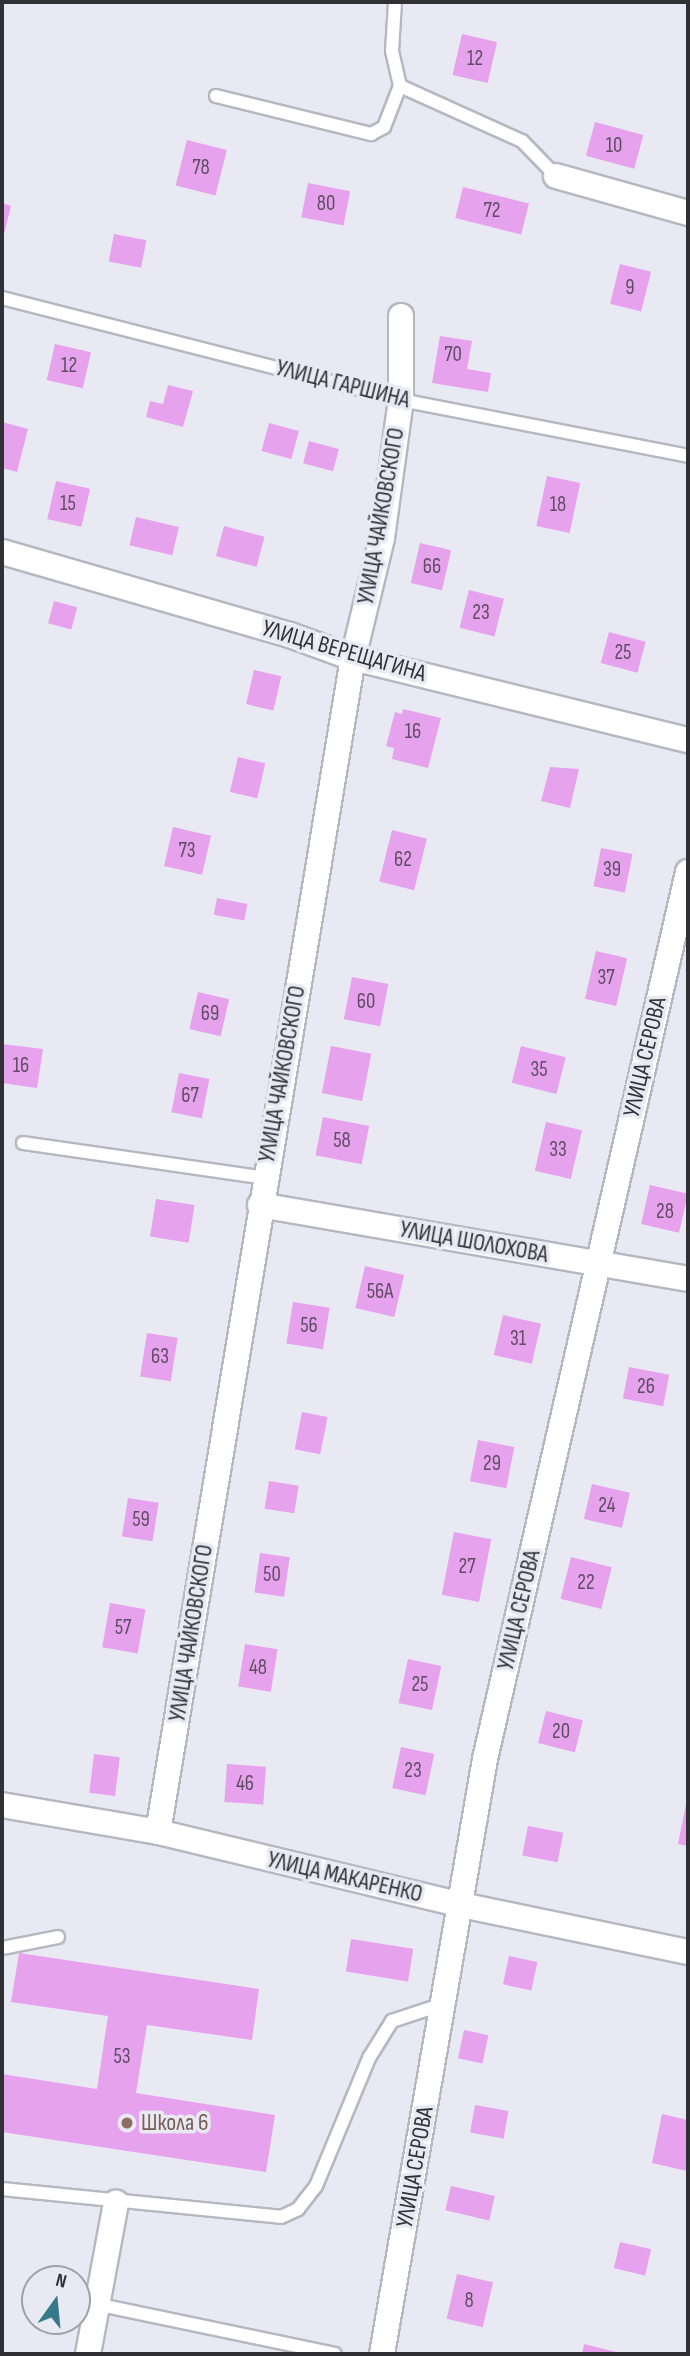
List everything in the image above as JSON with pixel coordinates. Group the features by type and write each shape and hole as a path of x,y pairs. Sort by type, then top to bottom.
{"street":[{"path":"556,176 688,213"},
{"name":"УЛИЦА ЧАЙКОВСКОГО","path":"159,1832 260,1205 353,659 382,538 401,400 401,316"},
{"name":"УЛИЦА ВЕРЕЩАГИНА","path":"2,552 290,635 353,659 688,740"},
{"name":"УЛИЦА СЕРОВА","path":"382,2354 485,1759 688,872"},
{"name":"УЛИЦА ШОЛОХОВА","path":"260,1205 688,1279"},
{"name":"УЛИЦА МАКАРЕНКО","path":"2,1805 159,1832 461,1905 688,1952"},
{"path":"88,2354 117,2203"}],"lane":[{"path":"216,96 371,134 384,127 400,86 392,51 395,2"},
{"path":"400,86 522,141 556,176"},
{"name":"УЛИЦА ГАРШИНА","path":"2,298 401,400 688,456"},
{"path":"23,1143 265,1178"},
{"path":"2,1948 58,1937"},
{"path":"2,2189 255,2217 281,2217 298,2209 316,2186 364,2068 392,2021 443,2004"},
{"path":"96,2304 335,2354"}],"building":[{"path":"462,34 497,42 488,83 453,75"},
{"path":"595,122 643,135 634,169 586,156"},
{"path":"187,140 227,150 215,196 176,186"},
{"path":"308,183 350,191 344,226 301,217"},
{"path":"463,187 529,203 521,235 455,218"},
{"path":"2,203 11,206 3,238 2,238"},
{"path":"114,234 146,240 141,268 109,261"},
{"path":"620,264 651,272 641,312 610,304"},
{"path":"440,336 472,341 467,369 491,373 488,392 432,383"},
{"path":"55,344 91,352 83,388 47,380"},
{"path":"168,385 193,391 183,427 146,417 150,401 163,404"},
{"path":"2,422 28,429 17,472 2,468"},
{"path":"269,423 299,431 291,459 261,451"},
{"path":"309,441 339,449 333,471 303,463"},
{"path":"547,476 580,483 570,533 536,526"},
{"path":"56,481 90,489 81,527 47,519"},
{"path":"136,517 179,527 172,555 129,545"},
{"path":"224,526 265,537 257,567 216,556"},
{"path":"420,543 451,550 442,590 411,583"},
{"path":"469,590 504,599 494,637 460,628"},
{"path":"54,601 77,607 71,629 48,623"},
{"path":"609,632 646,642 637,673 601,663"},
{"path":"254,670 281,676 273,710 246,704"},
{"path":"403,709 441,718 428,768 392,759 394,748 386,746 395,712 402,714"},
{"path":"238,757 265,763 257,798 230,792"},
{"path":"550,767 579,769 570,808 541,801"},
{"path":"173,827 211,836 202,875 164,866"},
{"path":"392,830 427,839 414,890 379,881"},
{"path":"601,848 632,854 625,892 594,886"},
{"path":"217,898 247,904 244,921 214,915"},
{"path":"596,951 627,958 616,1006 585,999"},
{"path":"352,977 388,984 380,1026 344,1019"},
{"path":"198,992 229,999 221,1036 189,1029"},
{"path":"2,1044 43,1049 37,1088 2,1083"},
{"path":"331,1046 371,1054 362,1101 322,1093"},
{"path":"521,1046 566,1057 556,1094 512,1083"},
{"path":"179,1073 209,1079 202,1118 171,1112"},
{"path":"323,1117 369,1126 362,1164 316,1155"},
{"path":"546,1122 582,1130 571,1179 535,1171"},
{"path":"650,1185 688,1194 679,1233 641,1224"},
{"path":"156,1199 195,1205 189,1243 150,1237"},
{"path":"365,1266 404,1275 394,1317 355,1308"},
{"path":"293,1302 330,1308 323,1349 286,1343"},
{"path":"503,1315 541,1324 532,1364 494,1355"},
{"path":"147,1333 178,1338 171,1381 140,1376"},
{"path":"629,1367 669,1375 663,1406 623,1398"},
{"path":"302,1412 328,1417 320,1454 295,1449"},
{"path":"478,1440 514,1447 506,1488 470,1481"},
{"path":"269,1481 299,1486 294,1513 265,1509"},
{"path":"592,1484 630,1493 622,1528 584,1519"},
{"path":"128,1498 159,1503 153,1541 122,1537"},
{"path":"454,1532 491,1539 479,1602 442,1595"},
{"path":"260,1553 290,1557 284,1597 254,1593"},
{"path":"571,1557 612,1567 601,1609 561,1599"},
{"path":"110,1603 145,1609 138,1654 102,1647"},
{"path":"245,1644 278,1649 271,1692 238,1686"},
{"path":"408,1659 441,1666 432,1710 399,1703"},
{"path":"546,1711 583,1720 575,1752 538,1743"},
{"path":"401,1747 434,1754 426,1795 392,1788"},
{"path":"94,1754 120,1757 115,1796 89,1793"},
{"path":"227,1764 266,1767 263,1805 224,1802"},
{"path":"688,1794 688,1846 678,1844"},
{"path":"528,1826 563,1833 558,1862 522,1855"},
{"path":"351,1939 413,1949 408,1981 346,1972"},
{"path":"19,1953 259,1989 252,2040 147,2025 136,2093 275,2115 266,2172 2,2132 2,2074 97,2089 108,2016 11,2002"},
{"path":"509,1956 537,1962 531,1990 503,1984"},
{"path":"464,2030 488,2035 482,2064 458,2058"},
{"path":"475,2105 508,2111 504,2138 470,2133"},
{"path":"662,2114 688,2120 687,2171 652,2163"},
{"path":"451,2186 495,2196 489,2220 445,2210"},
{"path":"620,2242 651,2249 645,2276 614,2268"},
{"path":"457,2274 493,2282 483,2327 447,2319"},
{"path":"584,2344 620,2353 620,2354 582,2354"}],"place":[{"name":"Школа 6","path":"127,2123"}]}
